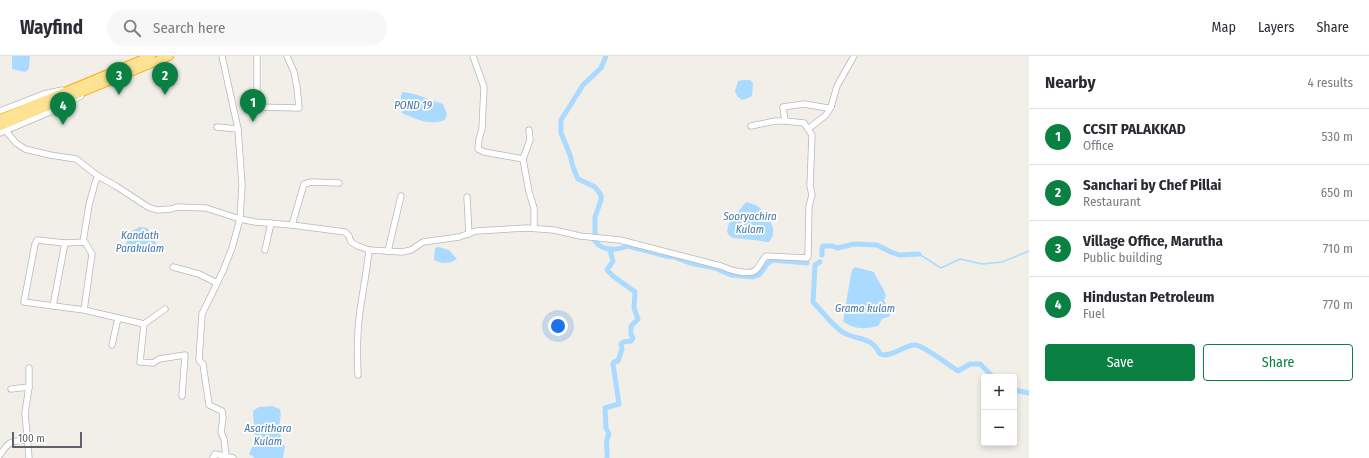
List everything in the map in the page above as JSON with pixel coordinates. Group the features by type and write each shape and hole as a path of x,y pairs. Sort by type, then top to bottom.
{"highway":[{"path":"0,119 151,56"},
{"path":"3,128 96,86 169,56"}],"street":[{"path":"222,56 238,129 242,185 240,219 232,248 202,314 198,360 203,364 209,405 222,411 223,418 221,432 224,439 226,456"},
{"path":"257,56 257,107 299,108 294,72 288,56"},
{"path":"473,56 484,87 482,129 478,149 484,152 523,159"},
{"path":"808,129 826,115 831,107 837,86 854,56"},
{"path":"0,111 44,94 72,88"},
{"path":"786,121 783,107 804,104 828,108 831,107"},
{"path":"0,133 3,128 16,143 25,149 76,159 98,176 148,207 157,210 177,207 206,208 240,219 345,232 349,236 351,242 369,250 402,252 411,250 422,242 448,239 483,231 534,228 554,230 580,236 620,240 722,266 731,271 751,272 756,270 766,256 808,257 809,206 812,195 810,186 812,135 804,123 775,121 751,126"},
{"path":"217,127 238,129"},
{"path":"529,130 530,140 523,159 529,192 534,208 534,228"},
{"path":"83,242 89,205 98,176"},
{"path":"292,225 304,184 312,182 339,183"},
{"path":"388,251 401,196"},
{"path":"467,197 469,234"},
{"path":"265,250 271,223"},
{"path":"84,310 92,254 85,242 65,243 37,240 24,302 84,310 144,324"},
{"path":"53,306 65,243"},
{"path":"358,375 360,312 369,250"},
{"path":"173,267 199,274 217,283"},
{"path":"165,309 144,324 140,362 153,363 159,359 185,355 182,396"},
{"path":"112,345 118,318"},
{"path":"29,368 29,388 25,414 29,458"},
{"path":"11,389 29,388"},
{"path":"0,455 6,445 11,441 27,440"},
{"path":"212,458 215,454 233,458"}],"water":[{"path":"12,56 30,56 29,69 25,72 12,69"},
{"path":"750,80 753,83 752,96 742,100 737,96 735,91 738,81"},
{"name":"POND 19","path":"402,92 415,94 443,104 447,114 445,120 439,122 428,122 402,113"},
{"name":"Sooryachira Kulam","path":"746,202 760,208 772,225 773,235 769,242 733,238 727,232 729,223"},
{"name":"Kandath Parakulam","path":"139,227 147,228 161,253 136,254 124,249 130,232"},
{"path":"438,247 449,250 457,259 446,263 434,260 435,248"},
{"name":"Grama kulam","path":"855,267 874,272 885,293 886,296 884,300 890,312 890,316 882,319 878,326 860,328 851,326 843,321 851,274"},
{"name":"Asarithara Kulam","path":"272,406 280,409 281,411 280,443 285,446 283,458 255,458 249,454 255,441 253,411 259,407"}],"waterway":[{"path":"595,234 595,217 601,200 601,195 595,187 578,179 561,133 561,120 583,85 601,68 606,56"},
{"path":"595,241 602,247 615,249 628,246 674,257 690,263 715,268 731,275 753,277 759,275 767,264 773,260 807,263"},
{"path":"822,255 823,246 838,248 854,244 877,245 899,255 919,254"},
{"path":"607,458 606,443 609,434 606,428 605,408 619,404 613,364 614,362 618,361 622,349 621,344 623,342 631,341 633,338 631,334 631,326 638,319 634,308 635,292 607,270 613,261 611,250"},
{"path":"919,254 941,268 960,259 982,264 1002,262 1029,251"},
{"path":"820,262 815,265 813,302 841,331 867,341 872,344 880,354 884,355 893,353 915,345 930,352 958,371 970,364 980,364 990,374"},
{"path":"1017,391 1029,393"}],"place":[{"name":"Village Office, Marutha","path":"119,95"},
{"name":"Sanchari by Chef Pillai","path":"165,95"},
{"name":"CCSIT PALAKKAD","path":"253,122"},
{"name":"Hindustan Petroleum","path":"63,125"}]}
